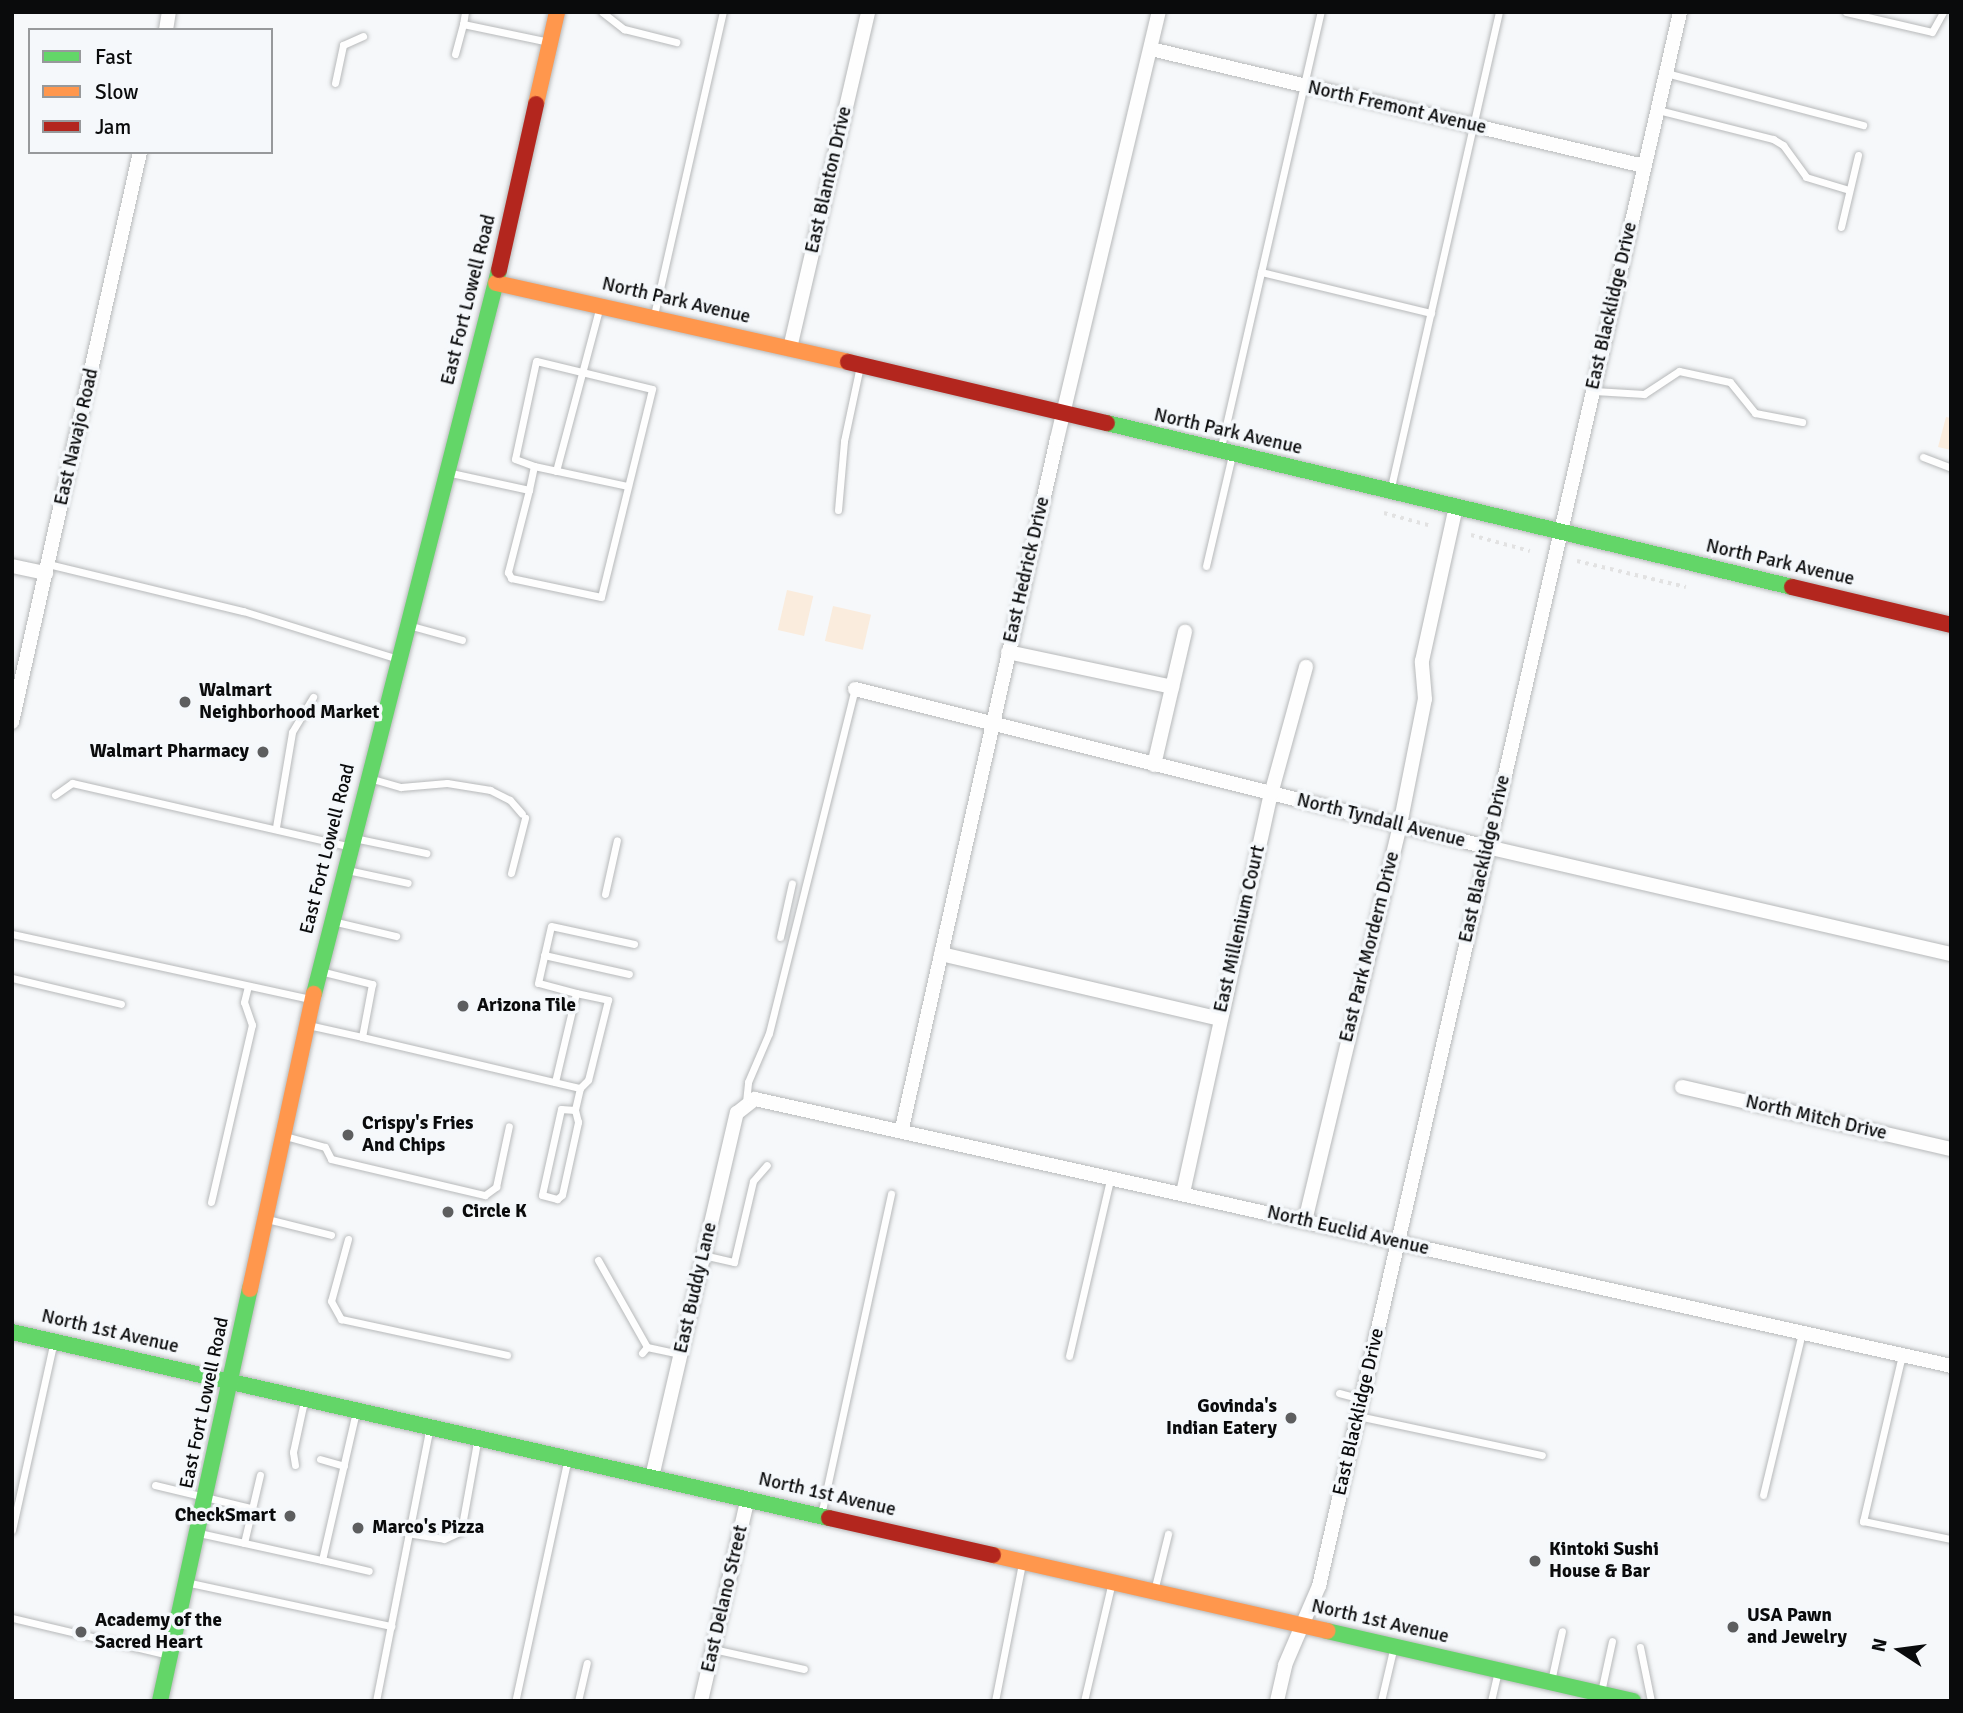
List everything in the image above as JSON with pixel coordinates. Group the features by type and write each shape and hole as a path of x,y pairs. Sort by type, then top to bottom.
{"main road":[{"name":"East Fort Lowell Road","path":"160,1701 232,1381 319,971 496,283 558,12"},
{"name":"North Park Avenue","path":"496,283 790,348 1951,625"},
{"name":"North 1st Avenue","path":"12,1332 1551,1682 1594,1695 1633,1701"}],"street":[{"name":"East Blanton Drive","path":"790,348 868,12"},
{"name":"East Hedrick Drive","path":"902,1128 1008,652 1159,12"},
{"name":"East Blacklidge Drive","path":"1277,1701 1285,1665 1319,1586 1680,12"},
{"name":"North Fremont Avenue","path":"1151,49 1644,166"},
{"name":"East Navajo Road","path":"12,722 140,154"},
{"name":"East Park Mordern Drive","path":"1305,1221 1400,825 1425,699 1422,660 1456,507"},
{"path":"12,566 47,569"},
{"path":"1154,765 1185,632"},
{"path":"1008,652 1172,687"},
{"name":"East Millenium Court","path":"1183,1193 1271,794 1306,667"},
{"name":"North Tyndall Avenue","path":"855,689 1487,847 1951,954"},
{"path":"941,954 1220,1018"},
{"name":"North Mitch Drive","path":"1682,1087 1951,1149"},
{"name":"North Euclid Avenue","path":"746,1102 767,1100 902,1128 1398,1243 1951,1366"},
{"name":"East Buddy Lane","path":"652,1476 737,1113 746,1102"},
{"name":"East Delano Street","path":"701,1701 748,1498"}],"lane":[{"path":"455,54 465,12"},
{"path":"602,12 624,29 677,42"},
{"path":"653,318 723,12"},
{"path":"1206,566 1261,272 1321,12"},
{"path":"1390,491 1499,12"},
{"path":"1846,12 1932,33 1942,12"},
{"path":"463,24 551,42"},
{"path":"335,83 343,46 363,36"},
{"path":"1666,73 1863,125"},
{"path":"1657,110 1773,139 1783,145 1807,177 1849,190"},
{"path":"1841,228 1858,155"},
{"path":"1261,272 1431,313"},
{"path":"556,471 581,369 600,306"},
{"path":"534,466 509,576 601,597 652,389 581,369 536,361 515,459 534,466 627,485"},
{"path":"838,510 844,441 860,365"},
{"path":"1593,391 1644,394 1679,371 1730,382 1755,413 1802,422"},
{"path":"1923,457 1951,468"},
{"path":"447,472 529,490"},
{"path":"47,569 243,611 399,659"},
{"path":"408,625 462,640"},
{"path":"746,1102 748,1082 769,1033 855,689"},
{"path":"276,827 292,732 313,697"},
{"path":"368,778 401,787 447,783 490,790 510,800 523,816 512,873"},
{"path":"55,795 72,783 276,827 426,853"},
{"path":"605,894 617,840"},
{"path":"345,869 408,883"},
{"path":"780,937 792,883"},
{"path":"331,921 396,936"},
{"path":"575,1110 561,1109 542,1195 558,1199 562,1195 578,1122 575,1110 580,1088 588,1080 607,1000 538,983 551,926 634,944"},
{"path":"12,934 313,1000"},
{"path":"544,955 629,974"},
{"path":"319,971 372,984 362,1037"},
{"path":"12,978 121,1004"},
{"path":"211,1202 253,1025 244,1002 247,986"},
{"path":"555,1082 576,993"},
{"path":"307,1025 580,1088"},
{"path":"283,1136 326,1147 331,1159 485,1195 496,1187 509,1126"},
{"path":"703,1255 734,1262 753,1181 766,1165"},
{"path":"1069,1356 1111,1176"},
{"path":"821,1516 891,1194"},
{"path":"265,1219 331,1235"},
{"path":"348,1239 331,1301 341,1319 507,1355"},
{"path":"598,1260 644,1350 680,1354"},
{"path":"1763,1495 1802,1333"},
{"path":"12,1530 54,1341"},
{"path":"1902,1355 1863,1521 1951,1539"},
{"path":"1339,1393 1362,1399"},
{"path":"295,1465 293,1452 304,1398"},
{"path":"322,1560 356,1410"},
{"path":"1358,1416 1542,1455"},
{"path":"376,1701 429,1427"},
{"path":"407,1533 444,1539 461,1531 478,1438"},
{"path":"516,1698 568,1458"},
{"path":"320,1459 344,1466"},
{"path":"244,1543 260,1475"},
{"path":"155,1485 251,1508"},
{"path":"198,1533 369,1571"},
{"path":"1154,1592 1168,1534"},
{"path":"995,1701 1022,1562"},
{"path":"1084,1701 1112,1582"},
{"path":"187,1583 391,1626"},
{"path":"12,1618 170,1656"},
{"path":"1551,1682 1562,1631"},
{"path":"1594,1695 1612,1641"},
{"path":"1381,1701 1394,1646"},
{"path":"1640,1647 1651,1701"},
{"path":"713,1649 804,1669"},
{"path":"578,1701 587,1663"},
{"path":"1491,1701 1498,1670"}],"path":[{"path":"1384,513 1428,525"},
{"path":"1471,535 1530,551"},
{"path":"1577,561 1686,587"}],"shaded area":[{"path":"1946,417 1951,418 1951,450 1938,447"},
{"path":"787,590 813,596 804,636 778,630"},
{"path":"833,606 871,615 863,650 825,641"}],"traffic: fast":[{"path":"314,994 499,270"},
{"path":"1107,423 1792,587"},
{"path":"160,1701 250,1289"},
{"path":"12,1332 829,1518"},
{"path":"1327,1631 1633,1701"}],"traffic: slow":[{"path":"536,104 557,12"},
{"path":"496,283 848,362"},
{"path":"250,1289 314,994"},
{"path":"993,1555 1327,1631"}],"traffic: jam":[{"path":"499,270 536,104"},
{"path":"848,362 1107,423"},
{"path":"1792,587 1951,625"},
{"path":"829,1518 993,1555"}],"place":[{"name":"Walmart Neighborhood Market","path":"185,702"},
{"name":"Walmart Pharmacy","path":"263,752"},
{"name":"Arizona Tile","path":"463,1006"},
{"name":"Crispy's Fries And Chips","path":"348,1135"},
{"name":"Circle K","path":"448,1212"},
{"name":"Govinda's Indian Eatery","path":"1291,1418"},
{"name":"CheckSmart","path":"290,1516"},
{"name":"Marco's Pizza","path":"358,1528"},
{"name":"Kintoki Sushi House & Bar","path":"1535,1561"},
{"name":"USA Pawn and Jewelry","path":"1733,1627"},
{"name":"Academy of the Sacred Heart","path":"81,1632"}]}
